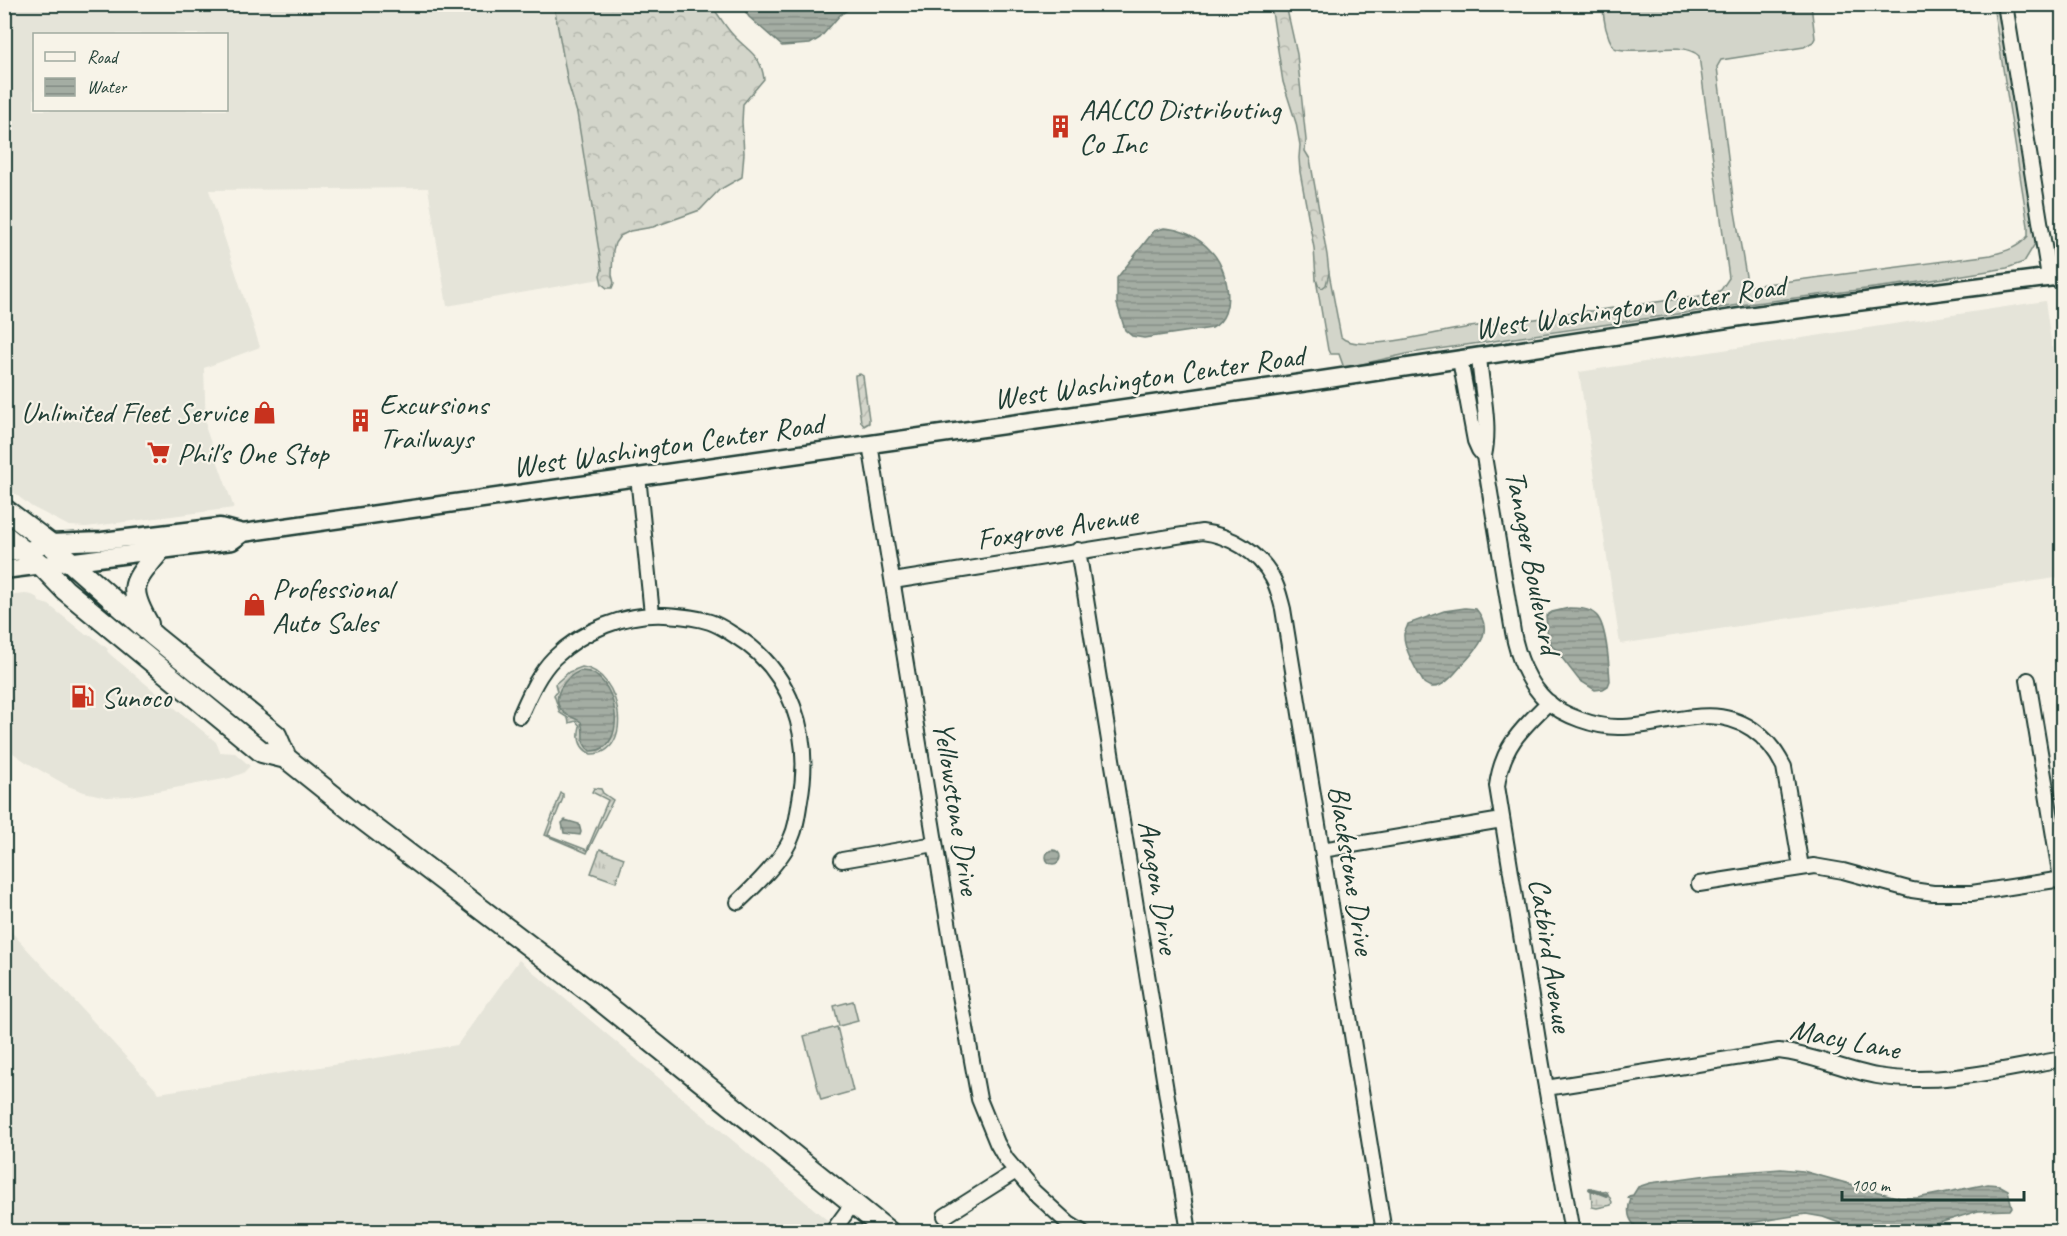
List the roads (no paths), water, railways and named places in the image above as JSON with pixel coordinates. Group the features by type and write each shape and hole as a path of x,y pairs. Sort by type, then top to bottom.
{"highway":[{"path":"4,509 49,543 155,637 276,735 286,758"},
{"path":"4,535 14,552 41,565 65,590 262,752 286,758 590,992 889,1232"},
{"path":"155,637 139,609 134,593 138,576 159,551"}],"main road":[{"name":"West Washington Center Road","path":"14,552 49,543 102,541 220,527 243,533 1460,360 1747,316 2056,277"},
{"name":"West Washington Center Road","path":"4,570 232,541 243,533"}],"street":[{"path":"2005,4 2056,277"},
{"name":"Tanager Boulevard","path":"1479,356 1486,416 1487,443 1484,456 1516,646 1527,673 1549,702 1598,725 1640,726 1707,715 1736,720 1763,737 1771,745 1784,767 1801,867"},
{"name":"Tanager Boulevard","path":"1460,360 1475,441 1484,456"},
{"name":"Yellowstone Drive","path":"870,444 968,1048 979,1099 997,1143 1016,1172 1069,1224 1082,1232"},
{"path":"638,476 652,614"},
{"name":"Foxgrove Avenue","path":"893,581 1194,532 1215,533 1229,538"},
{"name":"Blackstone Drive","path":"1229,538 1246,549 1266,567 1279,592 1384,1232"},
{"name":"Aragon Drive","path":"1078,550 1188,1232"},
{"path":"520,717 533,687 553,659 576,640 604,626 652,614 686,616 709,621 752,645 776,673 793,702 804,755 804,780 792,836 769,872 738,902"},
{"path":"1699,884 1801,867 1828,868 1912,890 1954,894 2062,881 2028,681"},
{"name":"Catbird Avenue","path":"1549,702 1517,735 1508,748 1497,786 1572,1232"},
{"path":"1322,850 1502,820"},
{"path":"842,860 935,844"},
{"name":"Macy Lane","path":"1546,1088 1779,1051 1795,1053 1874,1075 1902,1079 1930,1079 2062,1059"},
{"path":"945,1216 1016,1172"},
{"path":"832,1232 854,1202"}],"water":[{"path":"741,5 855,5 840,15 820,38 810,44 782,46 749,17"},
{"path":"1164,228 1189,234 1205,245 1216,258 1222,268 1228,290 1225,313 1220,322 1212,328 1144,338 1132,336 1125,330 1117,304 1117,278 1154,231"},
{"path":"1569,608 1590,611 1596,615 1603,627 1610,681 1603,689 1595,690 1579,680 1548,640 1546,616 1552,612"},
{"path":"1476,609 1482,617 1484,632 1482,639 1474,652 1449,679 1441,685 1432,687 1424,683 1406,646 1404,634 1408,624 1444,611"},
{"path":"580,671 593,674 603,683 611,696 615,711 615,726 611,739 603,748 590,751 583,741 581,722 564,713 558,701 560,689 564,683"},
{"path":"565,820 579,824 580,835 564,833 562,823"},
{"path":"1053,850 1058,852 1060,857 1058,862 1053,864 1048,862 1046,857 1048,852"},
{"path":"1781,1169 1803,1171 1900,1198 1917,1198 1988,1184 1999,1185 2008,1190 2012,1207 2010,1210 1978,1211 1913,1231 1861,1231 1823,1217 1806,1214 1704,1230 1644,1231 1635,1226 1630,1218 1631,1199 1628,1198 1629,1196 1633,1195 1638,1187 1650,1183 1715,1174"}],"waterway":[{"path":"1590,1189 1606,1195"}],"place":[{"name":"AALCO Distributing Co Inc","path":"1061,126"},
{"name":"Unlimited Fleet Service","path":"265,412"},
{"name":"Excursions Trailways","path":"361,421"},
{"name":"Phil's One Stop","path":"159,453"},
{"name":"Professional Auto Sales","path":"254,605"},
{"name":"Sunoco","path":"83,697"}]}
